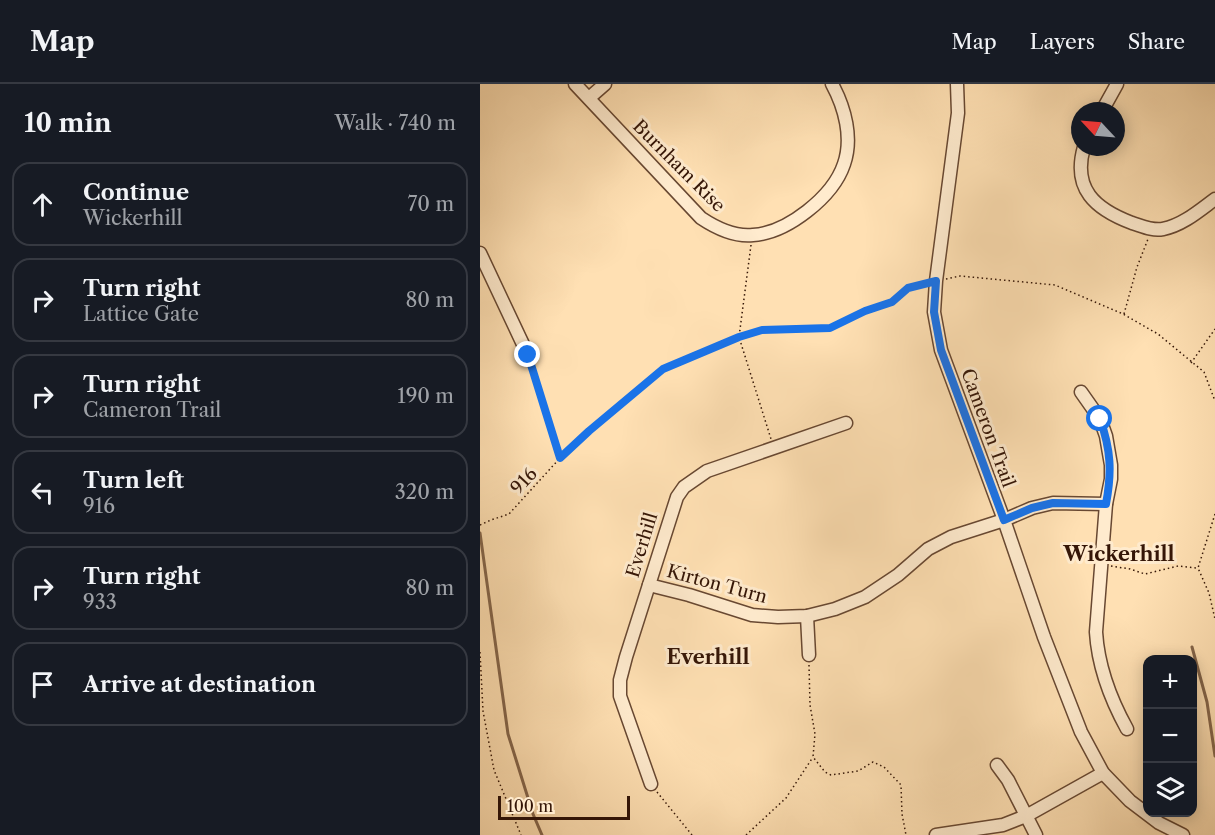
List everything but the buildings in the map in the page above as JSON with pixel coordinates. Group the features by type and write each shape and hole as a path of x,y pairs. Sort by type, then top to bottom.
{"street":[{"name":"Burnham Rise","path":"575,84 702,218 730,233 752,236 769,232 792,221 823,197 839,176 847,151 848,138 843,112 832,84"},
{"path":"589,98 605,84"},
{"name":"Cameron Trail","path":"957,84 957,124 933,282 934,312 941,350 1004,520 1044,637 1081,732 1103,773 1130,801 1159,823 1183,835"},
{"path":"1107,102 1117,84"},
{"path":"1082,156 1080,177 1092,198 1114,215 1151,229 1161,230 1173,226 1215,199"},
{"path":"480,253 528,355"},
{"path":"1082,392 1100,419 1106,436 1111,465 1101,566 1096,632 1097,649 1116,709 1127,729"},
{"name":"Everhill","path":"651,784 620,696 622,670 677,497 684,487 707,471 846,423"},
{"name":"Kirton Turn","path":"648,585 752,615 771,617 807,615 835,609 865,597 898,575 917,557 951,537 1004,520 1032,508 1053,503 1106,504"},
{"path":"807,615 809,656"},
{"path":"997,765 1008,780 1036,835"},
{"path":"936,835 1003,825 1026,816 1103,773"}],"path":[{"path":"1124,314 1151,229"},
{"path":"752,236 739,337 774,449"},
{"name":"916","path":"480,525 510,514 560,458 663,369 739,337 762,330 830,328 865,311 892,302 908,288 960,276 1055,285 1124,314 1158,334 1204,372 1215,401"},
{"path":"1191,363 1215,329"},
{"path":"528,355 560,458"},
{"path":"1215,514 1198,568 1209,593 1215,619"},
{"path":"1101,566 1130,569 1145,574 1178,566 1198,568"},
{"path":"480,652 483,711 494,770 522,835"},
{"path":"746,835 786,798 813,757 814,734 810,705 809,656"},
{"path":"813,757 825,772 831,775 858,771 873,762 884,767 901,785 902,814 906,835"},
{"path":"651,784 692,835"}],"waterway":[{"path":"480,533 508,734 533,814 542,835"},
{"path":"1192,647 1207,702 1215,756"}],"district":[{"name":"Wickerhill","path":"1119,554"},
{"name":"Everhill","path":"708,657"}],"route":[{"path":"528,355 560,458 663,369 739,337 762,330 830,328 865,311 892,302 908,288 936,281 934,312 941,350 1004,520 1032,508 1053,503 1106,504 1111,465 1106,436 1100,419"}]}
